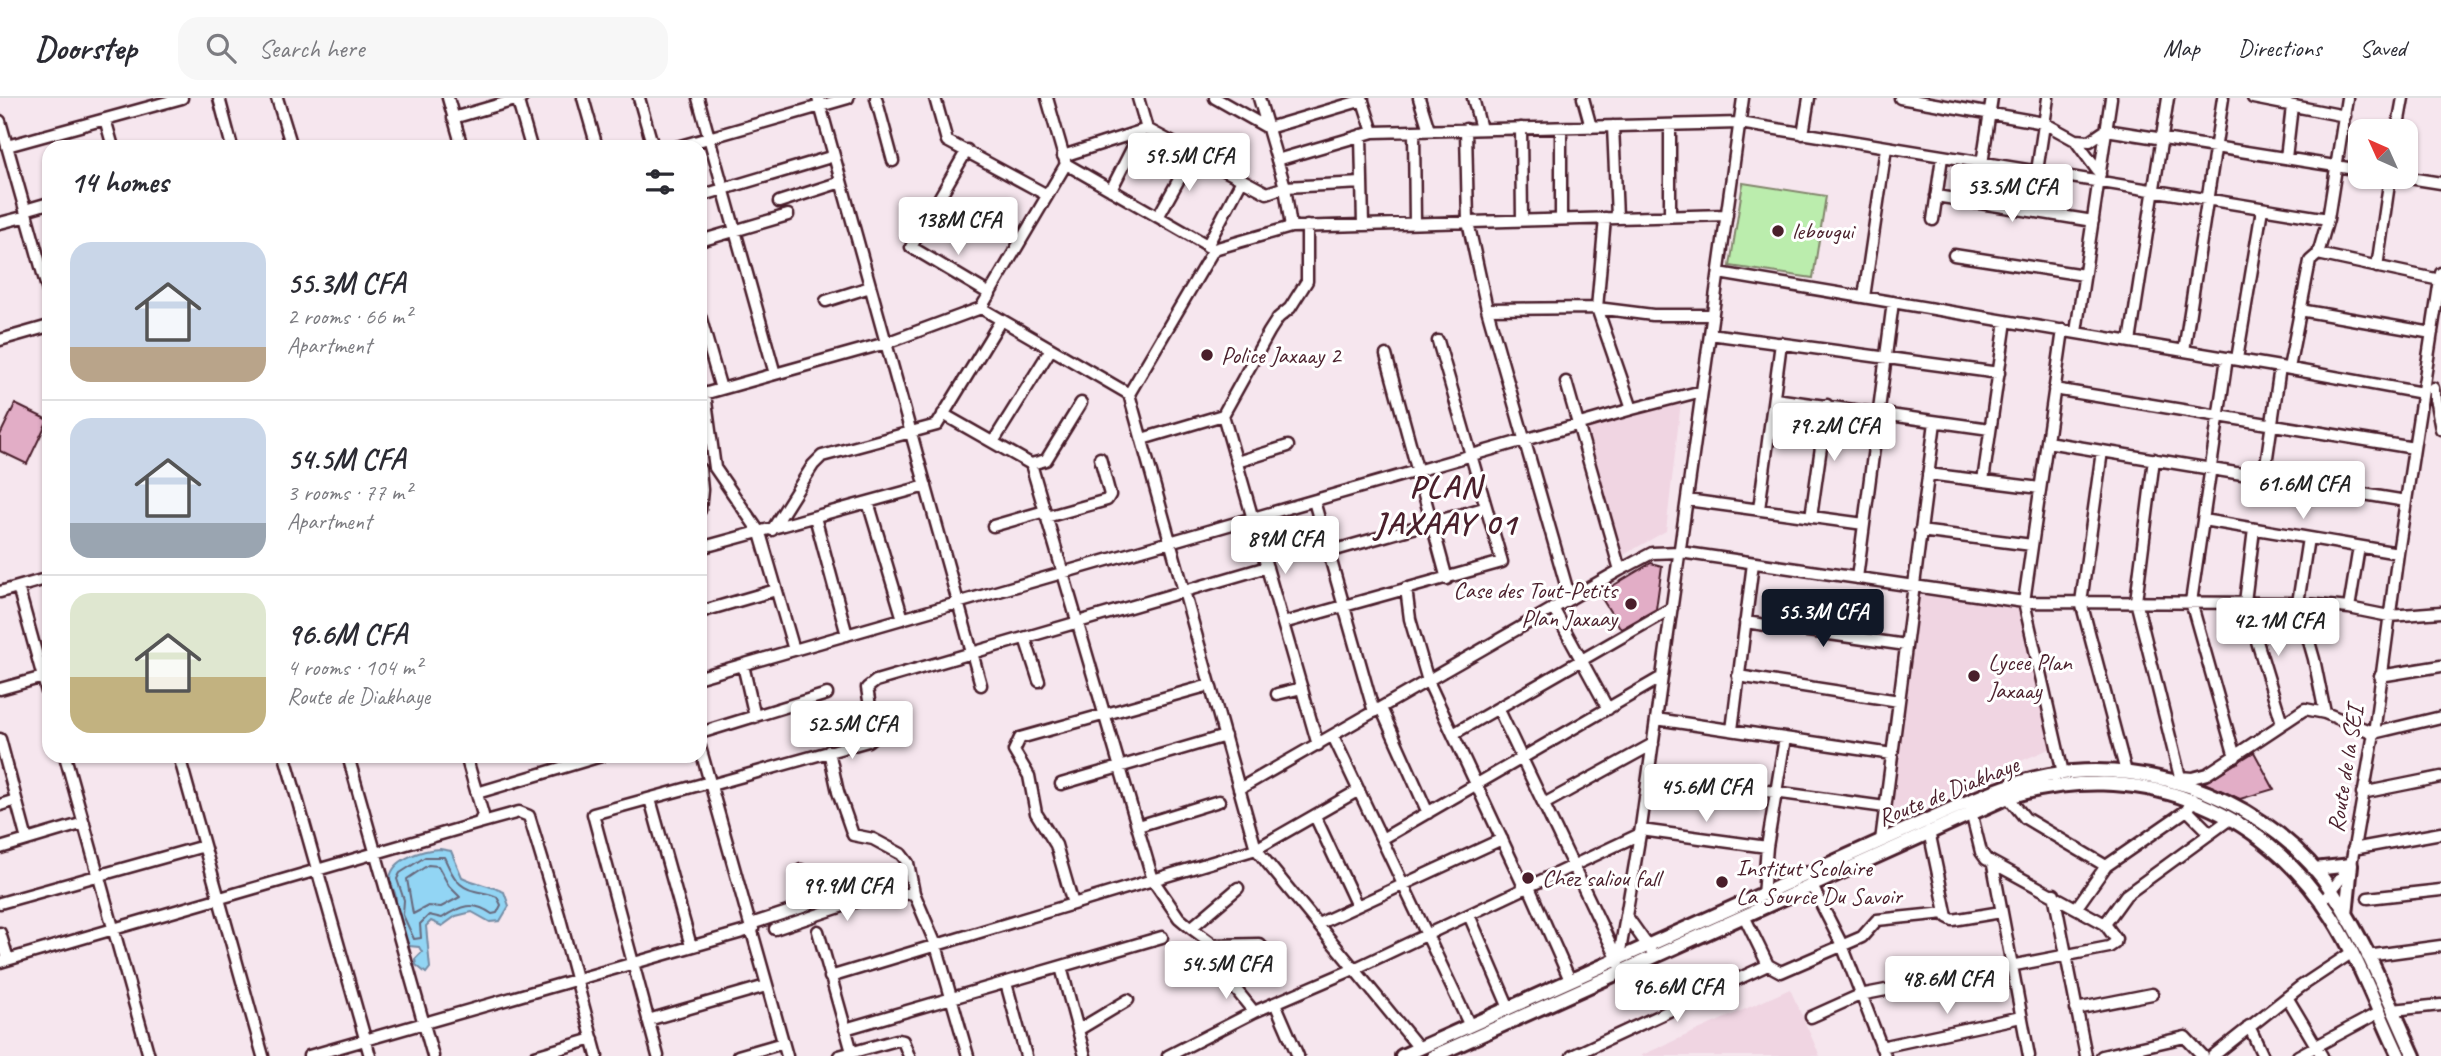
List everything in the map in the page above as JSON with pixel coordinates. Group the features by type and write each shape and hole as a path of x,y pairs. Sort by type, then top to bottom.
{"main road":[{"name":"Route de Diakhaye","path":"1651,952 1763,895 2004,786 2063,774 2126,772 2179,780 2208,793 2255,818 2278,835 2314,869 2347,915 2414,1056"},
{"name":"Route de Diakhaye","path":"1434,1056 1619,966 1744,916 1971,812 2008,797 2042,788 2097,782 2161,789 2190,805 2230,819 2273,848 2304,878 2321,900 2351,953 2399,1056"},
{"path":"2314,869 2351,865 2347,915"},
{"name":"Route de Diakhaye","path":"1402,1056 1570,980 1619,966"}],"street":[{"path":"7,146 162,101 182,98"},
{"path":"219,98 231,140"},
{"path":"277,98 290,140"},
{"path":"448,98 460,140"},
{"path":"453,118 519,98 529,140"},
{"path":"583,98 595,140"},
{"path":"640,98 651,140"},
{"path":"698,98 775,374"},
{"path":"702,140 819,102 848,98"},
{"path":"876,98 893,161"},
{"path":"935,98 947,141 1047,195"},
{"path":"1111,190 1144,130 1138,98"},
{"path":"1215,98 1268,128 1363,99 1373,132"},
{"path":"1259,98 1285,187 1291,227"},
{"path":"1419,98 1429,130"},
{"path":"1473,98 1481,129"},
{"path":"1583,98 1591,127"},
{"path":"1619,966 1641,832 1744,98"},
{"path":"1803,134 1809,98"},
{"path":"1900,98 1935,101 2044,123 2075,140 2090,141 2106,130 2348,168"},
{"path":"1976,202 1993,98"},
{"path":"2031,211 2048,98"},
{"path":"2076,332 2111,98"},
{"path":"2130,342 2168,98"},
{"path":"2184,351 2223,98"},
{"path":"2253,98 2344,116"},
{"path":"2264,478 2272,425 2310,261 2318,254 2328,219 2347,98"},
{"path":"2399,119 2403,98"},
{"path":"707,393 886,343 981,308 1047,195 1064,160 1050,99"},
{"path":"819,102 981,685"},
{"path":"2286,158 2292,106"},
{"path":"105,119 111,140"},
{"path":"0,121 42,270"},
{"path":"1277,160 1373,132 1740,123 1942,158 2099,178 2154,191 2328,219"},
{"path":"1670,125 1670,216"},
{"path":"1614,126 1617,217"},
{"path":"1521,128 1522,220"},
{"path":"1560,128 1561,219"},
{"path":"1064,160 1144,130 1267,193 1285,187 1362,183"},
{"path":"1466,130 1468,222 1487,309 1570,599"},
{"path":"1415,131 1415,223"},
{"path":"1361,135 1363,225"},
{"path":"2075,140 2099,178"},
{"path":"1864,297 1886,148"},
{"path":"967,150 911,247 990,293"},
{"path":"1158,217 1193,154"},
{"path":"707,194 834,156"},
{"path":"1933,220 1942,158"},
{"path":"1064,160 1211,248 1291,227 1727,215"},
{"path":"2418,179 2441,183"},
{"path":"1129,394 1211,248 1242,180"},
{"path":"779,202 841,182"},
{"path":"2377,267 2388,189"},
{"path":"1936,196 2093,221"},
{"path":"0,223 42,206"},
{"path":"2235,757 2191,601 2218,416 2262,209"},
{"path":"707,239 788,215"},
{"path":"1605,218 1597,308 1632,409"},
{"path":"1142,439 1223,415 1269,332 1278,318 1290,309 1307,281 1307,226"},
{"path":"2318,254 2440,277"},
{"path":"1954,255 2084,275"},
{"path":"1719,273 2232,359 2430,389 2441,429"},
{"name":"Route de la SEI","path":"2321,900 2332,891 2351,865 2374,733 2414,448 2430,389 2432,332 2440,277"},
{"path":"826,301 870,287"},
{"path":"1857,578 1893,302"},
{"path":"981,308 1129,394 1256,849 1419,1048"},
{"path":"1487,309 1597,308 1653,315 1713,315"},
{"path":"2300,310 2432,332"},
{"path":"772,530 813,465 822,456 937,425 1001,320"},
{"path":"1983,481 2006,321"},
{"path":"0,340 42,328"},
{"path":"2063,330 2024,602 2063,774"},
{"path":"1710,334 1998,373"},
{"path":"707,340 721,389"},
{"path":"1283,623 1502,562 1484,508 1438,341"},
{"path":"1759,509 1781,343"},
{"path":"993,442 1051,349"},
{"path":"1386,355 1447,579"},
{"path":"1566,382 1620,570"},
{"path":"2054,389 2414,448"},
{"path":"707,675 1702,391"},
{"path":"1774,399 1990,429"},
{"path":"1031,464 1046,460 1081,403"},
{"path":"1811,517 1827,405"},
{"path":"943,414 1031,464 1153,880 1179,918 1214,945 1259,944 1277,963"},
{"path":"1223,415 1318,745"},
{"path":"707,419 715,468 760,533 794,650"},
{"path":"1881,841 1935,422"},
{"path":"2047,442 2406,501"},
{"path":"1237,462 1288,446"},
{"path":"2102,451 2081,602 2126,772"},
{"path":"993,526 1107,500 1110,495 1100,458"},
{"path":"2154,460 2136,601 2179,780 2202,776 2305,709 2325,713 2374,733 2441,718"},
{"path":"707,469 715,468"},
{"path":"1928,474 2040,488"},
{"path":"707,546 926,486"},
{"path":"1687,500 1864,524"},
{"path":"1314,501 1343,606 1377,710 1428,813"},
{"path":"868,502 903,619"},
{"path":"1328,552 1484,508"},
{"path":"815,517 847,635"},
{"path":"2203,520 2398,553"},
{"path":"2254,528 2245,602 2282,723"},
{"path":"1920,531 2032,545"},
{"path":"2308,538 2298,603 2314,659 2325,713"},
{"path":"2349,608 2359,547"},
{"path":"1239,789 1652,553 1680,552 2024,602 2298,603 2349,608 2389,616 2441,612"},
{"path":"1732,730 1753,563"},
{"path":"658,1056 593,814 868,741 873,737 874,731 867,693 871,683 1267,567"},
{"path":"0,592 42,580"},
{"path":"18,587 42,663"},
{"path":"1406,588 1415,639 1428,681 1570,980"},
{"path":"707,610 776,590"},
{"path":"1553,608 1608,709"},
{"path":"1453,734 1672,608"},
{"path":"1745,622 1906,645"},
{"path":"1025,638 1039,681"},
{"path":"743,665 755,717"},
{"path":"2380,676 2441,666"},
{"path":"0,690 42,677"},
{"path":"1382,839 1662,677"},
{"path":"1738,677 1899,701"},
{"path":"1073,904 1056,845 1035,813 1029,776 1014,751 1015,743 1020,738 1210,685"},
{"path":"1277,694 1301,688"},
{"path":"707,731 827,694"},
{"path":"1498,708 1619,966"},
{"path":"1656,719 1892,754"},
{"path":"1062,784 1225,736"},
{"path":"1333,736 1470,1026"},
{"path":"1763,895 1767,848 1785,738"},
{"path":"0,742 27,840"},
{"path":"1544,804 1653,744"},
{"path":"829,751 838,792 853,835 873,838 901,854 908,863 914,893 936,946 968,1056"},
{"path":"67,763 149,1056"},
{"path":"181,763 263,1056"},
{"path":"287,763 370,1056"},
{"path":"350,763 433,1056"},
{"path":"468,763 483,815 479,823"},
{"path":"477,793 578,763"},
{"path":"704,763 787,1056"},
{"path":"1648,775 1885,807"},
{"path":"2362,793 2441,777"},
{"path":"830,977 1256,849 1359,790"},
{"path":"2008,797 2025,818 2106,866"},
{"path":"650,799 691,946"},
{"path":"0,805 16,800"},
{"path":"1138,826 1219,801"},
{"path":"2077,907 2106,866 2190,805 2209,832"},
{"path":"0,933 4,961 519,812 529,816 597,1056"},
{"path":"1811,1017 1860,995 2114,944 2116,939 2105,924 2054,894 1993,864 1981,852 1971,812"},
{"path":"1315,816 1357,906"},
{"path":"2105,924 2126,895 2230,819"},
{"path":"0,848 84,823"},
{"path":"1929,831 1947,917 1953,920 2001,912"},
{"path":"1168,1056 1254,1012 1354,969 1641,832 1767,848"},
{"path":"2353,849 2441,833"},
{"path":"1318,924 1502,839"},
{"path":"0,903 204,846"},
{"path":"1993,864 2010,967 2029,1056"},
{"path":"309,1056 752,927 806,906 809,902 802,870"},
{"path":"1812,886 1842,945 1883,1051 2021,1017"},
{"path":"1191,928 1238,888"},
{"path":"2368,898 2441,890"},
{"path":"775,929 867,898 914,893"},
{"path":"2054,894 2086,1056"},
{"path":"1744,916 1768,965 1781,972 1862,937 1877,920 1945,913"},
{"path":"1469,915 1509,1008"},
{"path":"1628,918 1651,952"},
{"path":"818,931 852,1052"},
{"path":"845,1029 1162,937"},
{"path":"2367,956 2441,947"},
{"path":"2213,1056 2287,997 2351,953"},
{"path":"1572,1056 1768,965"},
{"path":"1061,967 1085,1056"},
{"path":"1222,971 1254,1012"},
{"path":"1006,983 1026,1056"},
{"path":"648,1020 766,986"},
{"path":"2076,1009 2152,993"},
{"path":"2287,997 2320,1051"},
{"path":"1078,1030 1128,1000"},
{"path":"1275,1003 1298,1056"},
{"path":"2393,1010 2441,1005"},
{"path":"2298,1056 2320,1051 2378,1013"},
{"path":"2249,1026 2263,1056"},
{"path":"2102,1056 2185,1037 2203,1056"},
{"path":"535,1056 593,1039"},
{"path":"839,1056 897,1040 903,1041 909,1056"},
{"path":"738,1056 783,1043"}],"shaded area":[{"path":"1681,402 1666,531 1620,557 1584,429"},
{"name":"Lycee Plan Jaxaay","path":"1920,595 2020,605 2054,747 1892,816"},
{"path":"1790,989 1820,1056 1640,1056"}],"green space":[{"name":"lebougui","path":"1743,183 1826,196 1813,278 1730,266"}],"water":[{"path":"440,849 451,851 462,877 504,892 509,906 500,921 490,922 472,912 456,916 442,926 431,921 426,926 430,968 426,973 416,965 415,959 422,952 419,947 409,946 396,918 396,896 390,878 392,871 403,860 418,853"}],"building":[{"path":"15,404 42,417 42,433 27,464 0,451 0,435"},
{"name":"Case des Tout-Petits Plan Jaxaay","path":"1651,563 1662,566 1656,609 1621,629 1599,594"},
{"path":"2254,752 2274,789 2240,799 2204,783"}],"place":[{"name":"lebougui","path":"1778,231"},
{"name":"Police Jaxaay 2","path":"1207,355"},
{"name":"Case des Tout-Petits Plan Jaxaay","path":"1631,604"},
{"name":"Lycee Plan Jaxaay","path":"1974,676"},
{"name":"Chez saliou fall","path":"1528,878"},
{"name":"Institut Scolaire La Source Du Savoir","path":"1722,882"}],"district":[{"name":"PLAN JAXAAY 01","path":"1446,504"}]}
